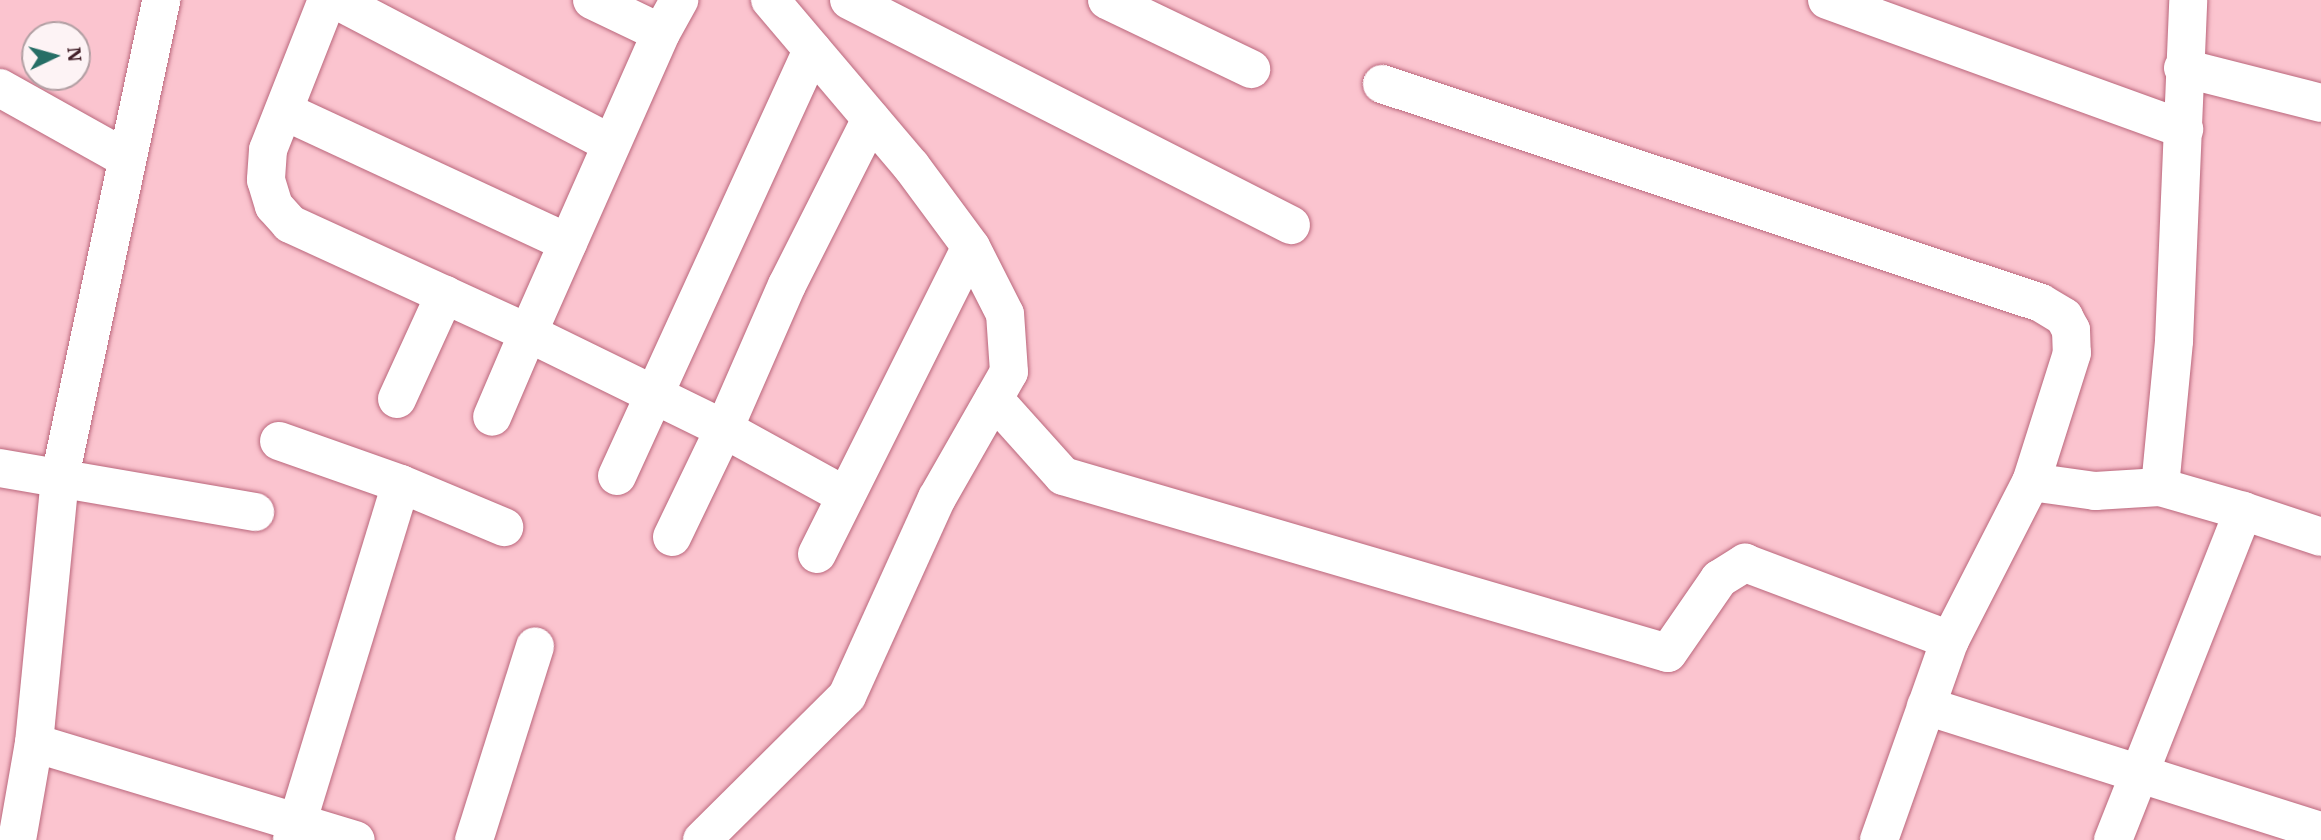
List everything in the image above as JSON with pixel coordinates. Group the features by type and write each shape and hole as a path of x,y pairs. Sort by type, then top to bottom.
{"street":[{"path":"17,840 34,743 60,477 161,0"},
{"path":"327,0 268,150 266,180 274,206 290,224 445,294 653,394 724,429 846,496"},
{"path":"336,0 611,144"},
{"path":"592,0 661,33"},
{"path":"492,416 611,144 661,33 679,0"},
{"path":"702,840 847,696 937,498 1009,372 1005,314 971,247 871,119 770,0"},
{"path":"849,0 1291,225"},
{"path":"1107,0 1251,69"},
{"path":"1827,0 1899,12 2184,129"},
{"path":"2160,487 2174,341 2184,129 2183,68 2188,0"},
{"path":"617,476 812,50"},
{"path":"2183,68 2321,103"},
{"path":"1382,84 2041,303 2064,317 2071,330 2072,353 2031,482 1950,640 1879,840"},
{"path":"0,88 127,159"},
{"path":"284,111 568,243"},
{"path":"672,537 724,429 787,285 871,119"},
{"path":"817,554 971,247"},
{"path":"397,398 445,294"},
{"path":"994,399 1063,476 1668,653 1719,579 1745,563 1950,640"},
{"path":"279,441 401,484 504,527"},
{"path":"0,468 255,512"},
{"path":"2031,482 2095,491 2160,487 2321,537"},
{"path":"295,830 401,484"},
{"path":"2113,840 2136,774 2243,511"},
{"path":"474,840 535,646"},
{"path":"1926,706 2321,831"},
{"path":"34,743 295,830 356,840"}]}
